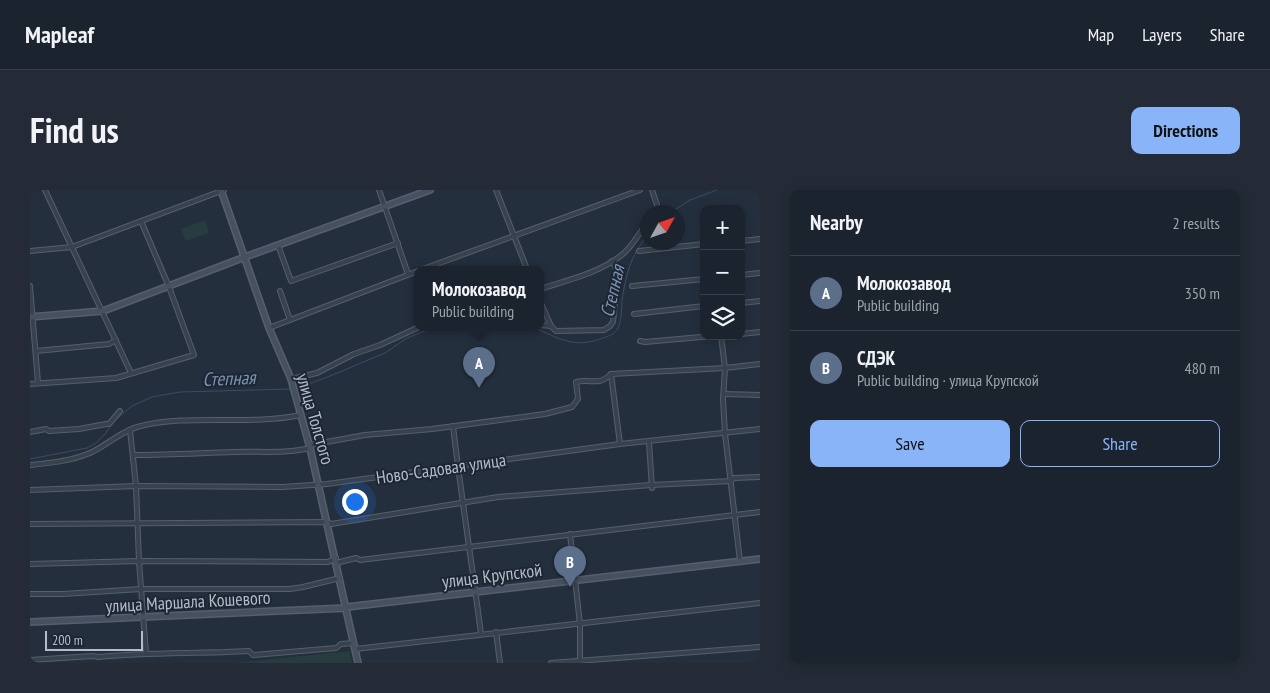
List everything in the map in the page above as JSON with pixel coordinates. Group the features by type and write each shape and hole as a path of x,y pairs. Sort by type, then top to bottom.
{"main road":[{"name":"улица Толстого","path":"222,190 269,328 292,381 319,484 358,663"},
{"path":"31,316 103,311 430,190"},
{"name":"улица Крупской","path":"347,608 760,558"},
{"name":"улица Маршала Кошевого","path":"30,622 347,608"}],"street":[{"path":"45,190 131,373"},
{"path":"30,251 72,247 222,190"},
{"path":"379,190 408,274"},
{"path":"496,190 526,266"},
{"path":"431,266 640,190"},
{"path":"652,190 657,205"},
{"path":"30,384 116,378 194,355 169,287 140,221"},
{"path":"544,288 590,273 612,261 625,253 640,233"},
{"path":"745,241 760,239"},
{"path":"278,245 291,281 398,243"},
{"path":"640,251 700,244"},
{"path":"544,311 551,326 556,331 604,330 610,326 613,322 618,272 612,261"},
{"path":"269,328 414,272"},
{"path":"745,275 760,273"},
{"path":"632,286 700,279"},
{"path":"30,286 38,383"},
{"path":"280,291 290,320"},
{"path":"745,303 760,301"},
{"path":"634,314 700,306"},
{"path":"544,325 551,326"},
{"path":"292,381 317,373 354,354 380,345 414,329"},
{"path":"745,334 760,332"},
{"path":"640,341 700,337"},
{"path":"36,352 109,344 116,340"},
{"path":"722,340 725,368 723,399 725,434 740,561"},
{"path":"134,455 297,451 365,435 545,414 572,407 578,399 576,382 582,380 605,381 611,374 725,368 760,364"},
{"path":"611,374 620,444"},
{"path":"724,394 760,395"},
{"path":"30,432 46,429 49,431 79,429 109,424 120,411"},
{"path":"30,465 57,462 90,453 136,427 175,421 258,420 301,415"},
{"path":"453,426 481,634"},
{"name":"Ново-Садовая улица","path":"30,490 136,486 282,487 319,484 366,480 620,444 760,429"},
{"path":"130,430 134,455 146,653"},
{"path":"649,442 652,486"},
{"path":"30,524 327,522 331,524 498,496 731,481 734,478 760,477"},
{"path":"30,564 139,561 328,562 356,558 360,560 760,512"},
{"path":"570,534 580,624 580,661"},
{"path":"30,594 141,589 290,589 340,578"},
{"path":"30,660 146,653 249,651 253,655 336,648 341,644 354,646 481,634 760,604"},
{"path":"496,632 500,663"},
{"path":"551,663 760,647"},
{"path":"98,657 98,663"}],"green space":[{"path":"205,220 209,233 186,241 181,229"},
{"path":"350,651 352,663 234,663"}],"waterway":[{"name":"Степная","path":"682,205 717,190"},
{"name":"Степная","path":"542,331 559,339 575,343 593,341 614,333 620,322 627,274 640,246"},
{"name":"Степная","path":"295,389 385,353 407,338 425,331"},
{"name":"Степная","path":"30,459 87,448 96,443 115,420 132,406 152,397 180,392 291,389"}],"place":[{"name":"Молокозавод","path":"479,388"},
{"name":"СДЭК","path":"570,587"}]}
